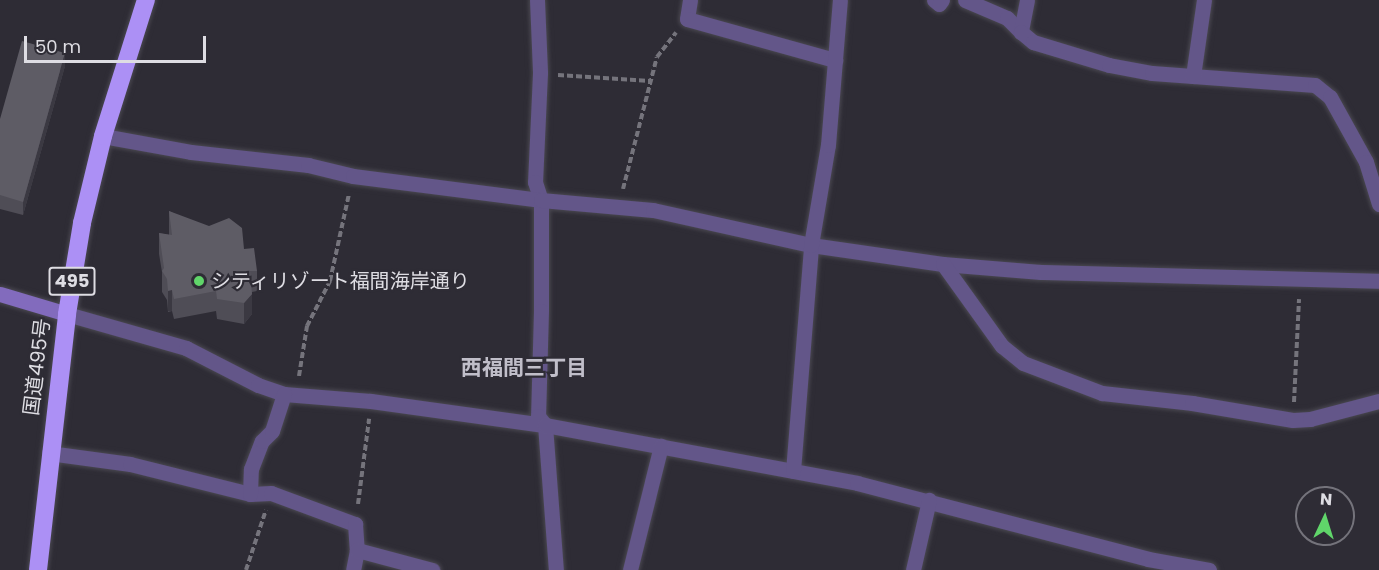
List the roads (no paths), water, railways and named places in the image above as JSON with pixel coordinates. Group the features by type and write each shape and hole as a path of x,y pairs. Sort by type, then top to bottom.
{"highway":[{"name":"国道495号","path":"38,570 49,453 67,314 82,223 103,136 146,0"}],"street":[{"path":"537,0 540,73 535,182 541,200 538,416 545,424 556,570"},
{"path":"690,0 687,19 835,60"},
{"path":"793,471 811,245 828,145 840,0"},
{"path":"934,0 939,3 942,0"},
{"path":"965,0 1006,18 1034,42 1109,65 1193,76 1316,85 1330,97 1366,162 1379,204"},
{"path":"1021,32 1027,0"},
{"path":"1193,76 1204,0"},
{"path":"103,136 190,152 308,165 353,176 541,200 618,206 703,219 811,245 944,264 1041,272 1379,281"},
{"path":"944,264 1002,346 1023,363 1102,393 1192,403 1293,420 1310,419 1379,401"},
{"path":"0,294 186,348 258,385 284,394 309,394 371,401 545,424 793,471 929,500 1148,559 1209,570"},
{"path":"250,494 251,469 262,441 272,431 284,394"},
{"path":"630,570 661,446"},
{"path":"49,453 130,464 250,494 271,493 356,524 357,550 353,570"},
{"path":"913,570 929,500"},
{"path":"357,550 432,570"}],"place":[{"name":"シティリゾート福間海岸通り","path":"199,281"}],"district":[{"name":"西福間三丁目","path":"524,368"}]}
